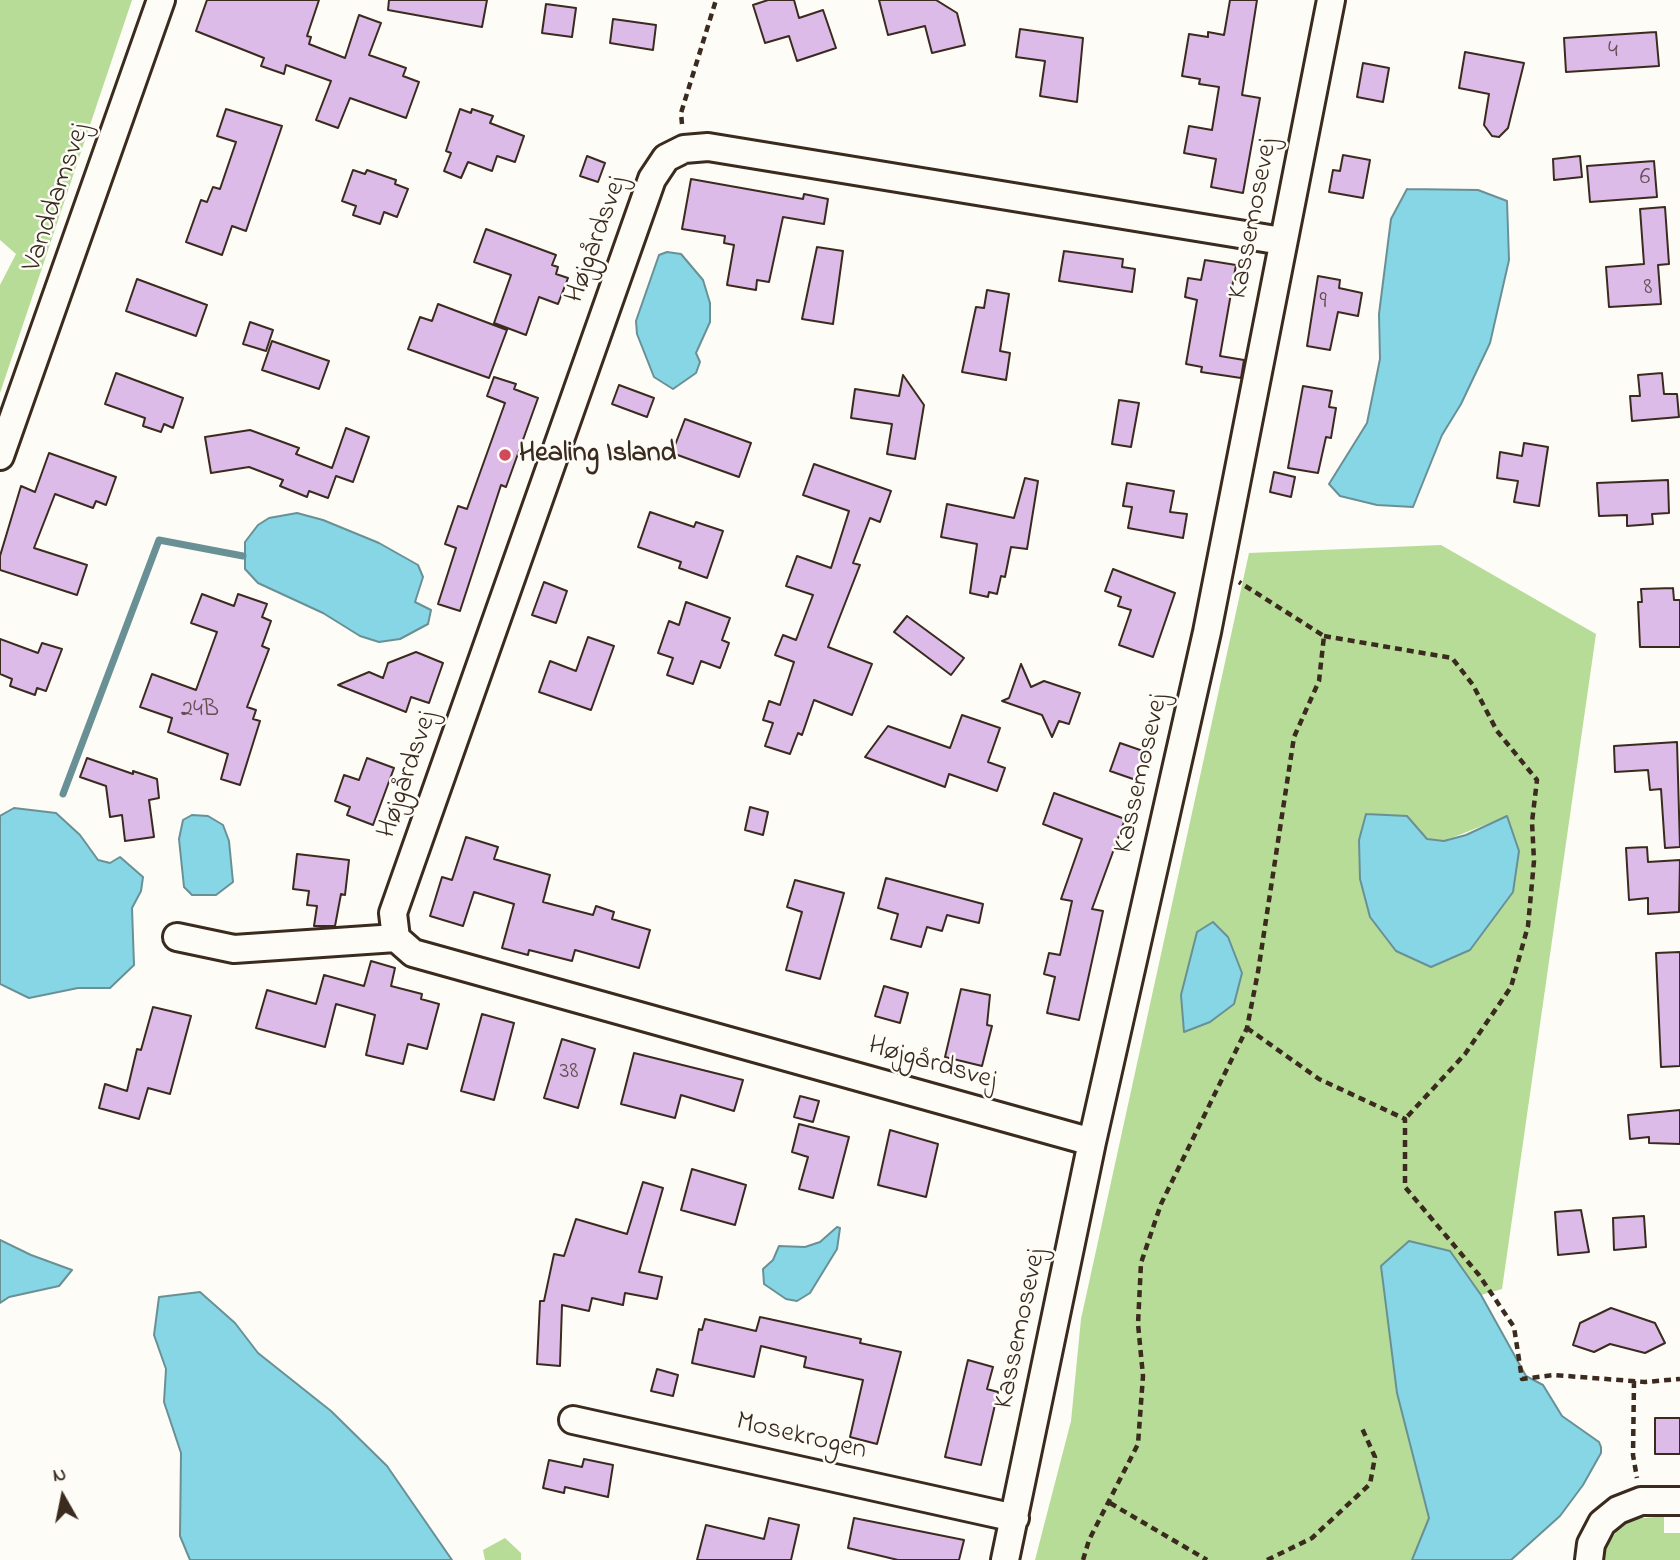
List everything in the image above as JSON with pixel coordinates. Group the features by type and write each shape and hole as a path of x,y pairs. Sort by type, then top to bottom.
{"street":[{"name":"Vanddamsvej","path":"0,456 161,0"},
{"name":"Kassemosevej","path":"1005,1560 1092,1142 1219,568 1331,0"},
{"path":"684,149 708,147 1282,241"},
{"name":"Højgårdsvej","path":"684,149 666,158 652,178 394,913 396,938 413,953 1092,1142"},
{"path":"177,937 234,949 396,938"},
{"name":"Mosekrogen","path":"573,1420 1015,1518"},
{"path":"1589,1560 1591,1544 1602,1523 1618,1510 1641,1501 1680,1502"}],"path":[{"path":"684,149 681,113 716,0"},
{"path":"1219,568 1324,636 1451,658 1474,685 1497,731 1537,780 1532,822 1534,861 1528,926 1511,987 1465,1054 1405,1119 1405,1187 1479,1275 1514,1327 1522,1379 1554,1375 1634,1381 1680,1380"},
{"path":"1083,1560 1089,1540 1138,1444 1143,1376 1139,1324 1141,1263 1161,1204 1247,1028 1294,737 1319,681 1324,636"},
{"path":"1247,1028 1319,1079 1405,1119"},
{"path":"1634,1381 1633,1454 1641,1501"},
{"path":"1267,1560 1312,1538 1370,1484 1375,1457 1361,1426"},
{"path":"1110,1503 1207,1560"}],"green space":[{"path":"0,0 132,0 0,393 0,285 16,254 0,240"},
{"path":"1441,545 1596,634 1502,1289 1481,1295 1450,1251 1381,1266 1397,1393 1429,1518 1412,1560 1035,1560 1071,1421 1081,1319 1249,553","holes":["1407,816 1427,839 1444,841 1507,816 1513,892 1470,950 1431,967 1396,951 1370,917"]},
{"path":"1664,1516 1664,1533 1680,1533 1680,1560 1603,1560 1605,1549 1624,1520"},
{"path":"505,1538 521,1553 521,1560 485,1560 483,1550"}],"water":[{"path":"1407,189 1478,190 1507,201 1509,260 1490,343 1461,404 1442,435 1413,507 1377,505 1340,496 1329,484 1367,423 1380,359 1379,314 1391,219"},
{"path":"667,252 681,254 703,280 710,303 710,322 696,353 700,362 696,373 673,389 654,377 637,334 636,321 659,255"},
{"path":"297,513 323,520 379,543 418,565 423,577 415,602 431,610 428,624 400,639 379,642 360,636 323,613 258,583 245,569 245,542 258,525 269,518"},
{"path":"14,808 56,813 80,835 98,860 110,863 120,857 143,877 141,891 132,908 134,965 110,988 78,988 29,998 0,984 0,816"},
{"path":"1366,814 1407,816 1427,839 1444,841 1466,835 1507,816 1519,851 1513,892 1470,950 1431,967 1396,951 1370,917 1360,879 1359,840"},
{"path":"192,815 208,816 223,825 229,841 233,882 216,895 192,895 184,887 179,839 183,820"},
{"path":"1213,922 1228,937 1242,973 1234,1004 1210,1022 1184,1032 1181,995 1197,932"},
{"path":"837,1227 840,1228 837,1249 810,1293 797,1301 786,1299 764,1284 763,1269 773,1260 779,1246 805,1247 820,1242"},
{"path":"0,1240 72,1270 59,1286 9,1297 0,1303"},
{"path":"1409,1241 1450,1251 1481,1295 1526,1376 1543,1385 1562,1416 1599,1442 1601,1447 1601,1453 1583,1485 1560,1516 1511,1560 1412,1560 1429,1518 1397,1393 1381,1266"},
{"path":"200,1292 235,1323 258,1353 331,1411 387,1466 452,1560 190,1560 180,1536 181,1453 164,1402 166,1369 154,1335 159,1297"}],"building":[{"path":"207,0 319,0 307,36 311,37 309,44 345,58 359,15 381,23 369,55 406,68 403,76 419,82 406,118 350,98 338,128 316,120 331,81 286,65 284,74 261,66 264,58 196,31"},
{"path":"389,0 487,0 482,27 388,10"},
{"path":"768,0 794,0 799,18 823,10 836,48 797,61 789,36 765,43 753,5"},
{"path":"879,0 936,0 957,13 965,45 932,53 925,26 888,35"},
{"path":"1230,0 1257,0 1242,95 1260,98 1243,193 1211,187 1216,159 1184,153 1189,126 1212,130 1219,87 1199,84 1200,79 1182,76 1189,34 1208,37 1208,32 1224,35"},
{"path":"546,4 576,8 572,37 542,33"},
{"path":"613,19 656,25 653,50 610,43"},
{"path":"1020,29 1083,38 1077,102 1040,96 1045,61 1016,57"},
{"path":"1656,32 1659,66 1566,72 1564,38"},
{"path":"1465,52 1524,63 1508,128 1499,137 1492,136 1484,125 1489,94 1459,88"},
{"path":"1363,63 1389,68 1383,102 1357,97"},
{"path":"226,109 282,126 246,231 232,226 222,255 186,242 201,200 207,202 213,187 220,189 236,142 217,136"},
{"path":"460,109 471,113 472,109 493,116 490,123 524,136 515,162 497,156 492,171 468,162 461,178 444,171 451,153 446,151"},
{"path":"1343,155 1370,160 1363,198 1329,192 1333,170 1340,171"},
{"path":"587,156 605,163 598,182 580,176"},
{"path":"1580,156 1582,177 1554,180 1553,159"},
{"path":"1654,161 1657,197 1590,202 1587,166"},
{"path":"353,170 365,174 367,170 396,180 395,184 408,189 397,217 384,212 380,224 353,215 356,206 342,201"},
{"path":"691,179 803,199 804,194 828,199 824,224 783,217 769,282 757,280 756,290 727,285 734,245 724,243 725,236 682,229"},
{"path":"1665,207 1669,264 1658,265 1661,304 1609,307 1606,267 1644,264 1640,209"},
{"path":"486,229 556,255 552,265 558,267 556,274 568,278 558,304 539,297 526,335 494,323 511,275 474,262"},
{"path":"817,247 843,251 833,324 802,319"},
{"path":"1064,251 1123,259 1122,267 1135,269 1132,292 1059,281"},
{"path":"1205,260 1236,265 1220,356 1244,360 1241,378 1201,372 1202,367 1186,364 1197,300 1185,297 1188,278 1201,280"},
{"path":"1318,276 1340,280 1339,288 1362,293 1358,316 1338,312 1330,350 1307,346"},
{"path":"137,279 207,305 196,336 126,311"},
{"path":"987,290 1009,294 1000,351 1010,353 1006,380 962,372 976,307 984,308"},
{"path":"438,304 507,330 489,378 408,349 420,317 432,321"},
{"path":"250,322 273,330 266,351 243,344"},
{"path":"272,341 329,361 319,389 262,370"},
{"path":"116,373 183,398 173,428 164,424 161,432 143,426 145,418 105,404"},
{"path":"1662,373 1664,394 1677,394 1679,417 1632,421 1630,396 1640,396 1638,375"},
{"path":"903,375 924,405 915,459 887,454 892,424 851,418 855,389 899,396"},
{"path":"494,377 516,384 514,389 538,398 506,487 501,485 460,611 438,604 456,548 445,544 458,506 467,509 505,403 487,396"},
{"path":"619,385 654,398 647,417 612,404"},
{"path":"1303,386 1332,391 1329,407 1336,408 1331,438 1326,437 1318,473 1288,468"},
{"path":"1119,400 1139,403 1131,447 1112,444"},
{"path":"685,419 751,443 739,477 672,453"},
{"path":"346,428 369,437 353,482 336,476 328,498 309,491 307,497 280,486 283,480 249,467 211,473 205,437 250,430 299,448 296,454 332,468"},
{"path":"1524,443 1548,447 1539,506 1514,502 1518,481 1497,478 1500,452 1522,456"},
{"path":"49,453 116,477 106,505 96,501 93,508 55,494 34,548 87,565 77,595 0,570 0,556 21,486 35,492"},
{"path":"814,464 891,491 880,522 870,518 853,563 860,565 828,647 872,664 852,715 814,700 802,735 798,733 790,754 765,746 773,723 763,720 769,701 780,705 794,662 775,655 783,635 796,640 813,595 786,586 797,556 831,568 849,511 803,495"},
{"path":"1274,472 1295,477 1291,497 1270,492"},
{"path":"1025,478 1038,481 1027,549 1011,547 1005,577 1001,576 997,594 989,592 988,597 970,593 977,544 941,537 947,504 1014,518"},
{"path":"1668,480 1669,513 1652,514 1653,524 1627,526 1627,515 1599,516 1597,483"},
{"path":"1127,483 1174,491 1170,512 1187,514 1183,538 1128,528 1132,507 1123,506"},
{"path":"650,512 694,527 696,522 723,531 707,578 679,568 681,562 638,547"},
{"path":"1113,569 1175,593 1153,657 1119,645 1131,610 1118,606 1121,597 1105,591"},
{"path":"544,582 567,591 556,623 532,615"},
{"path":"1673,588 1674,600 1680,600 1680,647 1640,647 1638,602 1642,602 1641,589"},
{"path":"202,594 234,606 238,594 267,604 262,617 271,621 262,646 269,649 247,707 256,710 253,719 260,721 240,785 221,779 228,754 168,732 172,718 140,707 152,674 196,690 217,632 191,623"},
{"path":"686,602 730,618 722,640 729,643 720,668 701,661 693,684 667,675 673,658 658,653 669,621 679,625"},
{"path":"907,616 964,658 951,675 894,632"},
{"path":"588,637 614,646 591,710 539,692 550,661 576,671"},
{"path":"0,639 38,653 42,643 62,649 46,691 37,688 35,695 10,686 12,679 0,674"},
{"path":"416,652 443,663 429,703 411,697 406,712 338,685 369,672 383,678 388,663"},
{"path":"1021,664 1031,687 1044,681 1080,693 1069,724 1059,721 1052,737 1042,715 1002,701 1009,698"},
{"path":"962,715 1000,728 988,762 1005,768 997,791 949,774 945,787 865,757 888,726 950,748"},
{"path":"1677,742 1680,847 1665,848 1661,789 1650,790 1648,770 1615,772 1614,746"},
{"path":"1120,743 1146,752 1136,780 1110,771"},
{"path":"87,758 133,774 133,771 157,779 159,798 149,800 154,837 125,841 122,815 110,817 106,786 80,777"},
{"path":"367,758 394,768 373,825 347,815 350,807 335,801 344,775 359,780"},
{"path":"1054,793 1125,819 1092,909 1103,911 1079,1020 1047,1013 1055,977 1044,974 1049,953 1060,955 1072,901 1061,899 1082,839 1043,824"},
{"path":"750,807 768,812 763,835 745,830"},
{"path":"466,837 498,847 494,859 550,875 543,902 593,915 596,906 614,912 612,919 650,930 639,968 575,950 572,961 529,950 528,955 502,948 514,904 474,892 463,926 430,916 442,877 452,880"},
{"path":"1647,847 1648,862 1680,860 1679,912 1648,914 1648,898 1629,900 1626,848"},
{"path":"297,854 349,860 345,895 341,894 335,926 314,926 317,906 307,905 309,891 293,889"},
{"path":"886,878 983,904 979,923 947,915 942,931 927,927 921,947 891,939 898,914 878,908"},
{"path":"795,880 844,893 820,979 786,970 802,912 787,907"},
{"path":"1680,952 1680,1066 1661,1067 1656,953"},
{"path":"371,961 395,968 391,986 422,994 421,999 439,1004 427,1049 408,1044 403,1064 366,1055 375,1015 336,1004 325,1047 256,1028 267,990 316,1004 324,975 364,986"},
{"path":"884,986 908,993 900,1023 875,1016"},
{"path":"961,989 990,995 987,1025 992,1026 982,1066 945,1057"},
{"path":"153,1007 191,1016 170,1094 148,1088 139,1119 99,1108 105,1084 127,1091 137,1049 141,1050"},
{"path":"482,1014 514,1023 494,1100 461,1091"},
{"path":"562,1039 595,1049 578,1108 544,1098"},
{"path":"634,1053 743,1080 734,1111 681,1095 675,1118 621,1104"},
{"path":"800,1096 819,1101 813,1122 794,1117"},
{"path":"1680,1110 1680,1144 1649,1143 1649,1137 1630,1139 1628,1115"},
{"path":"799,1124 849,1137 833,1198 799,1189 808,1157 792,1152"},
{"path":"890,1130 938,1144 926,1197 878,1185"},
{"path":"692,1169 746,1185 735,1225 681,1210"},
{"path":"643,1182 663,1188 639,1272 662,1277 657,1299 625,1293 623,1305 592,1298 589,1311 562,1305 560,1366 537,1364 540,1301 544,1301 554,1254 564,1256 576,1219 627,1234"},
{"path":"1581,1210 1589,1252 1558,1255 1555,1212"},
{"path":"1644,1216 1646,1247 1614,1250 1613,1218"},
{"path":"1611,1308 1655,1323 1665,1343 1645,1353 1610,1344 1594,1352 1573,1345 1580,1323"},
{"path":"760,1317 861,1339 860,1343 901,1352 877,1444 850,1437 863,1380 804,1367 806,1357 761,1346 754,1377 692,1363 699,1329 702,1330 705,1319 756,1331"},
{"path":"968,1360 993,1367 987,1389 998,1392 981,1465 945,1457"},
{"path":"657,1369 678,1375 673,1396 651,1391"},
{"path":"1655,1418 1680,1418 1680,1454 1655,1454"},
{"path":"584,1459 613,1465 608,1497 565,1487 564,1493 543,1488 549,1460 582,1467"},
{"path":"769,1518 799,1525 791,1560 697,1560 706,1525 764,1539"},
{"path":"854,1518 964,1540 959,1560 898,1560 848,1548"}],"waterway":[{"path":"63,794 159,540 243,556"}],"place":[{"name":"Healing Island","path":"505,455"}]}
